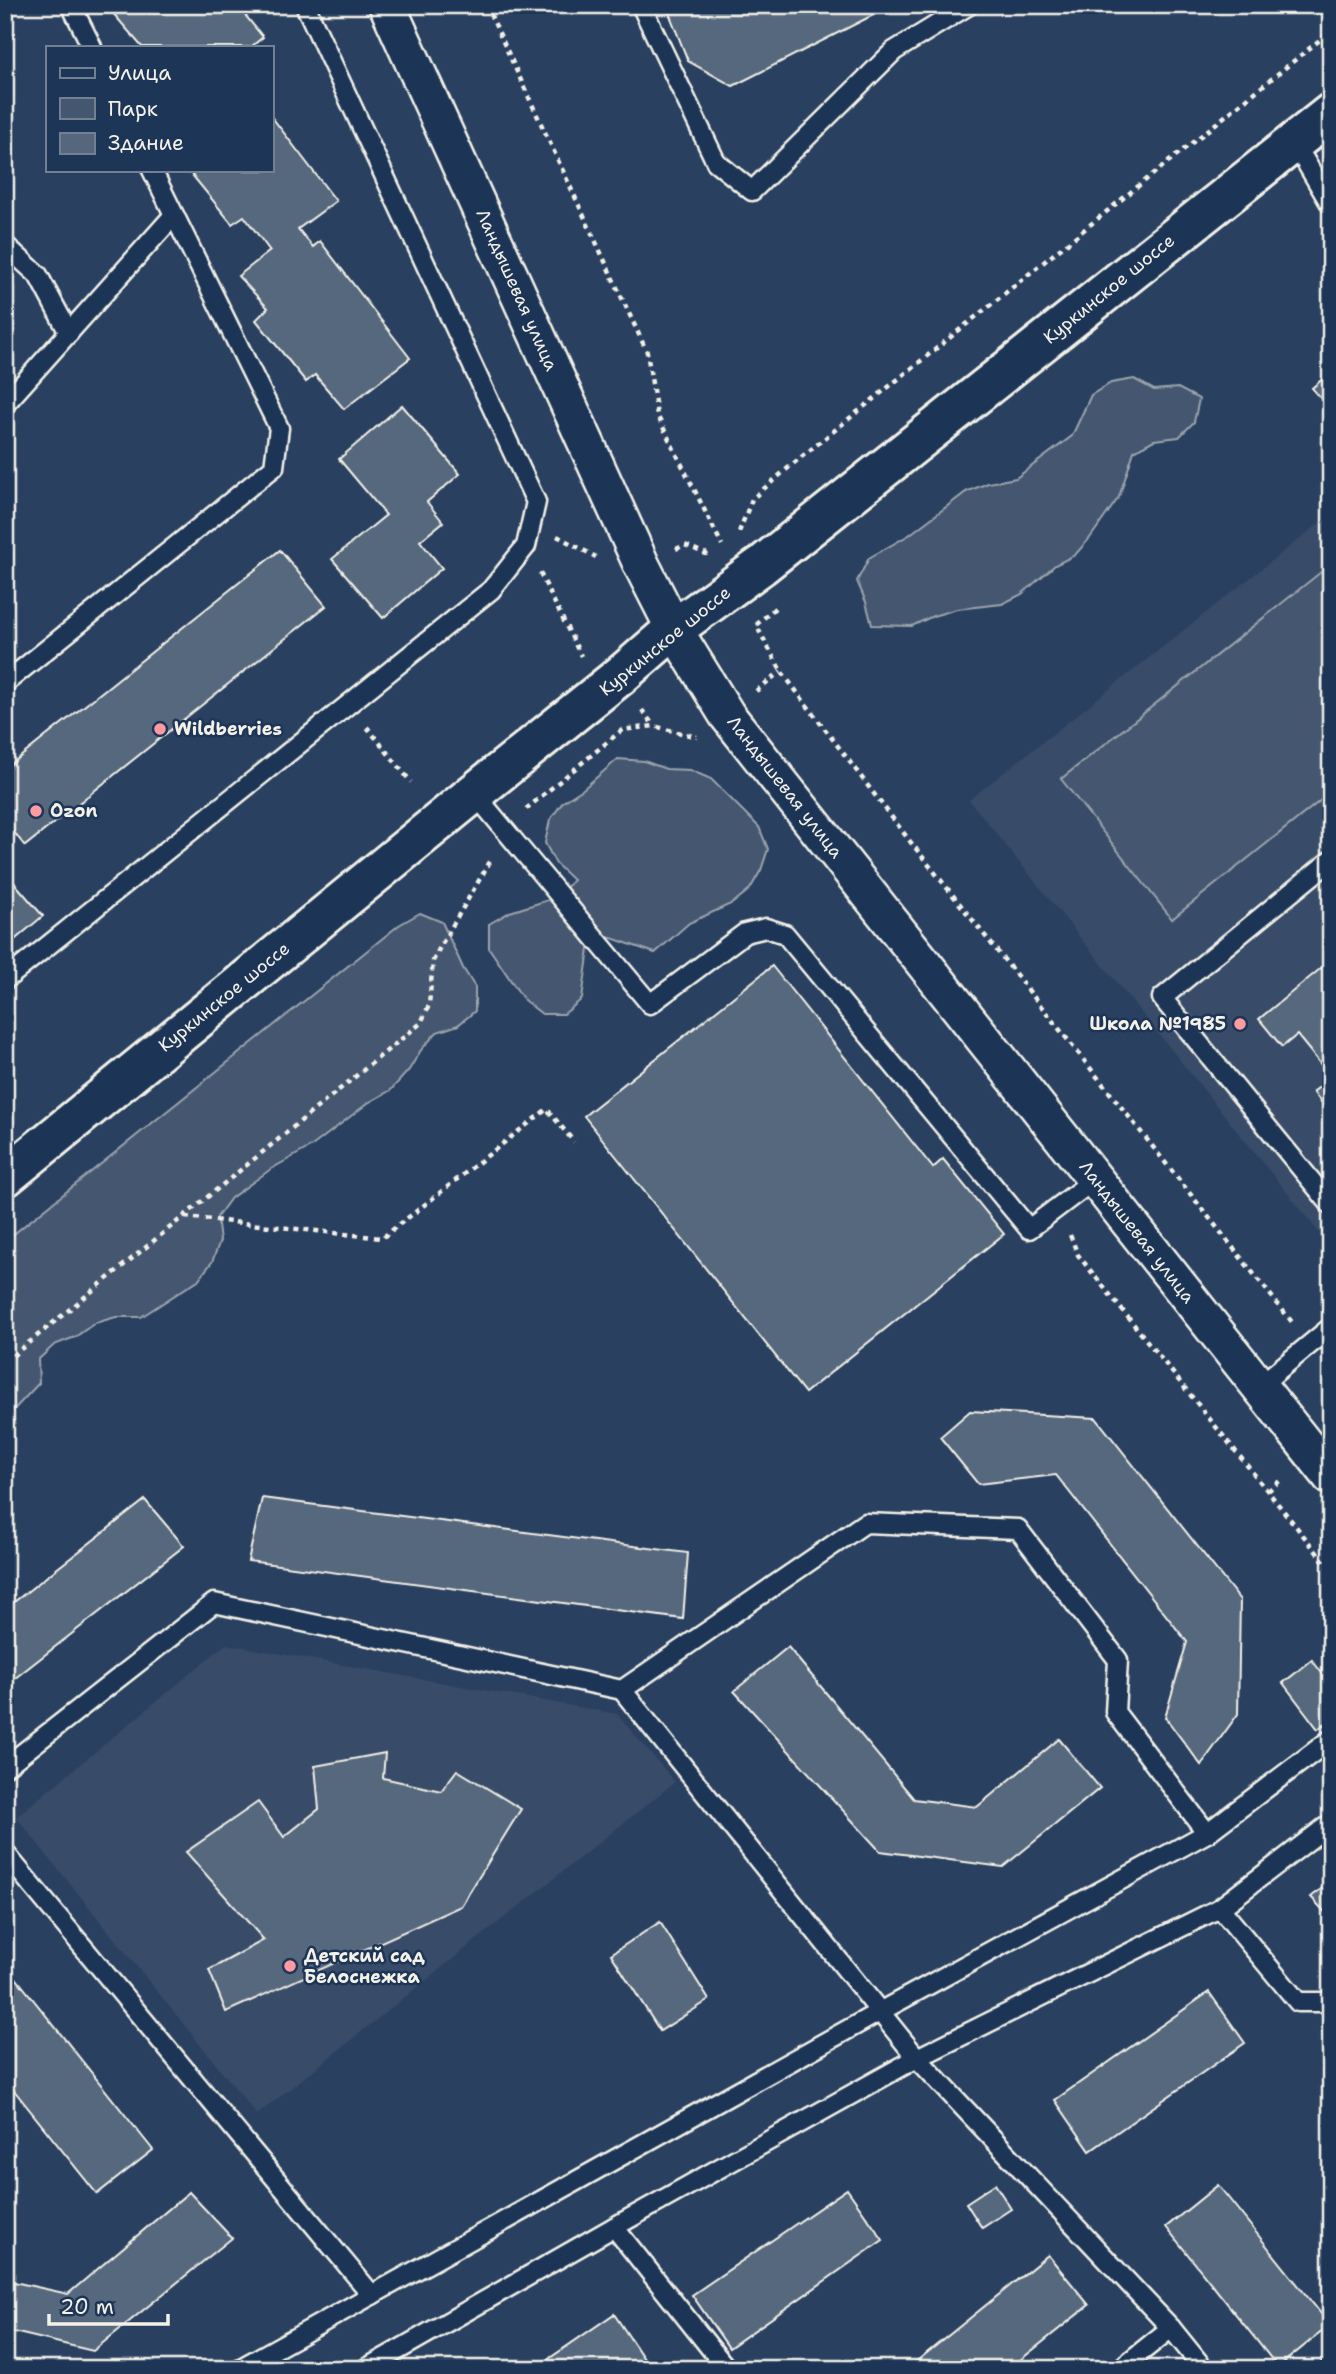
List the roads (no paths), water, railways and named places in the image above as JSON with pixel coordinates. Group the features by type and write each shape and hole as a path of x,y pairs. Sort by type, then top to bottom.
{"main road":[{"name":"Куркинское шоссе","path":"5,1177 621,676 674,629 761,566 1331,113"}],"street":[{"name":"Ландышевая улица","path":"387,5 636,553 674,629 727,715 1331,1477"}],"lane":[{"path":"71,5 92,46"},
{"path":"5,980 491,590 526,546 536,502 305,5"},
{"path":"641,5 716,162 752,191 894,51 968,5"},
{"path":"1294,142 1331,205"},
{"path":"5,682 274,467 279,428 153,172"},
{"path":"5,404 174,215"},
{"path":"5,245 38,275 69,332"},
{"path":"474,793 650,1004 745,933 766,928 785,934 1029,1229 1095,1179"},
{"path":"1331,860 1162,998 1331,1205"},
{"path":"1259,1386 1331,1327"},
{"path":"622,1690 865,1523 1018,1529 1118,1660 1115,1712 1207,1833"},
{"path":"5,1767 214,1603 622,1690 917,2058 1171,2328 1204,2369"},
{"path":"239,2369 881,2011 1207,1833 1331,1739"},
{"path":"365,2369 917,2058 1220,1908 1331,1824"},
{"path":"5,1853 372,2295"},
{"path":"1220,1908 1298,2002 1331,2002"},
{"path":"614,2227 727,2369"},
{"path":"1120,2369 1171,2328"}],"place":[{"name":"Wildberries","path":"160,729"},
{"name":"Ozon","path":"36,811"},
{"name":"Школа №1985","path":"1240,1024"},
{"name":"Детский сад Белоснежка","path":"290,1966"}]}
